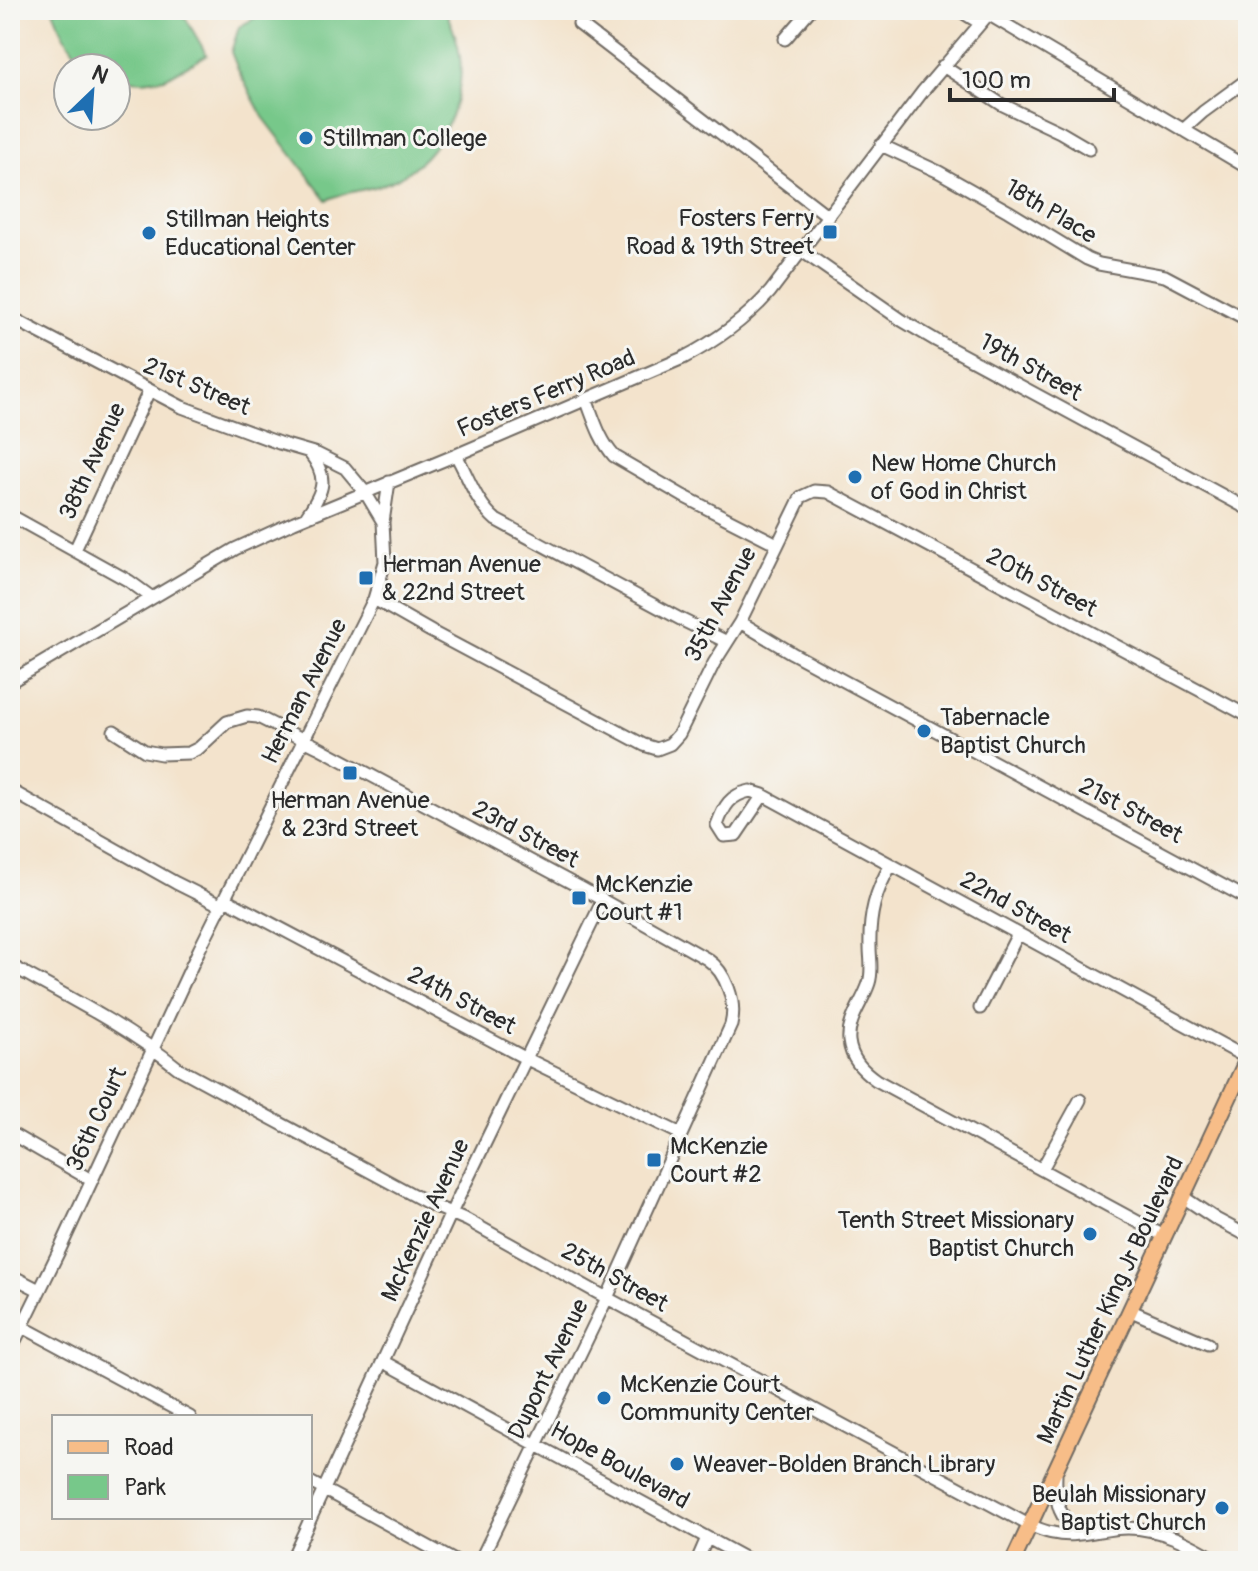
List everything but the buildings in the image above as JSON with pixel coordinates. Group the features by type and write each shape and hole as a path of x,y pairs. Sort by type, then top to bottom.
{"main road":[{"name":"Martin Luther King Jr Boulevard","path":"1013,1561 1164,1236 1242,1088 1248,1058"}],"street":[{"path":"785,39 810,10"},
{"path":"959,10 986,16 1248,168"},
{"path":"1229,10 1248,22"},
{"name":"Fosters Ferry Road","path":"10,682 235,549 306,516 683,358 717,339 759,304 943,66 986,16"},
{"path":"579,24 828,216"},
{"path":"943,66 1001,104 1089,149"},
{"path":"1183,130 1248,79"},
{"name":"18th Place","path":"881,145 939,172 1087,259 1165,276 1248,320"},
{"name":"19th Street","path":"802,251 937,341 1248,509"},
{"name":"21st Street","path":"10,317 149,391 205,416 330,459 345,468 365,492"},
{"name":"38th Avenue","path":"75,550 149,391"},
{"path":"586,399 599,434 614,456 683,496 777,544"},
{"path":"306,516 319,498 322,484 318,467 309,452"},
{"path":"456,455 479,500 496,520 727,642"},
{"path":"383,522 389,482"},
{"name":"35th Avenue","path":"374,599 644,745 657,749 670,744 679,734 714,663 740,622 801,497 814,491"},
{"name":"20th Street","path":"814,491 828,492 840,498 1248,716"},
{"name":"Herman Avenue","path":"224,902 374,599 385,562 383,522 365,492"},
{"path":"10,515 129,581 151,597"},
{"name":"21st Street","path":"740,622 1248,899"},
{"name":"23rd Street","path":"114,731 145,751 189,753 199,748 227,722 247,716 258,717 603,900 707,959 723,974"},
{"name":"24th Street","path":"10,790 176,883 224,902 525,1058 681,1134"},
{"path":"750,791 763,795 736,835 724,836 717,825 728,802 738,793 750,791"},
{"name":"22nd Street","path":"763,795 1248,1058"},
{"path":"891,865 881,882 873,908 871,974 863,1000 851,1022 850,1045 856,1063 876,1080 1164,1236"},
{"name":"McKenzie Avenue","path":"312,1514 451,1213 603,900"},
{"name":"36th Court","path":"10,1351 224,902"},
{"path":"980,1008 1018,934"},
{"name":"25th Street","path":"10,965 79,1002 154,1049 178,1068 432,1205 467,1220 1029,1525 1054,1534 1128,1528 1154,1532 1180,1539 1219,1561"},
{"name":"Dupont Avenue","path":"480,1561 607,1298 731,1025 734,1016 723,974"},
{"path":"1042,1169 1080,1100"},
{"path":"10,1133 91,1180"},
{"path":"1183,1197 1248,1236"},
{"path":"10,1275 39,1290"},
{"path":"1129,1310 1208,1344"},
{"path":"21,1326 186,1415"},
{"name":"Hope Boulevard","path":"384,1362 750,1561"},
{"path":"1056,1467 1055,1487 1061,1513 1074,1529 1090,1533"},
{"path":"312,1483 455,1561"},
{"name":"McKenzie Avenue","path":"291,1561 310,1519"},
{"path":"697,1561 707,1538"},
{"path":"1245,1561 1248,1555"}],"green space":[{"path":"53,10 181,10 207,55 165,78 132,80 132,52 75,52"},
{"path":"269,10 445,10 459,51 461,75 454,110 437,142 425,156 398,178 327,200 263,117 231,52 239,27"}],"place":[{"name":"Stillman College","path":"306,138"},
{"name":"Fosters Ferry Road & 19th Street","path":"830,232"},
{"name":"Stillman Heights Educational Center","path":"149,233"},
{"name":"New Home Church of God in Christ","path":"855,477"},
{"name":"Herman Avenue & 22nd Street","path":"366,578"},
{"name":"Tabernacle Baptist Church","path":"924,731"},
{"name":"Herman Avenue & 23rd Street","path":"350,773"},
{"name":"McKenzie Court #1","path":"579,898"},
{"name":"McKenzie Court #2","path":"654,1160"},
{"name":"Tenth Street Missionary Baptist Church","path":"1090,1234"},
{"name":"McKenzie Court Community Center","path":"604,1398"},
{"name":"Weaver-Bolden Branch Library","path":"677,1464"},
{"name":"Beulah Missionary Baptist Church","path":"1222,1508"}]}
